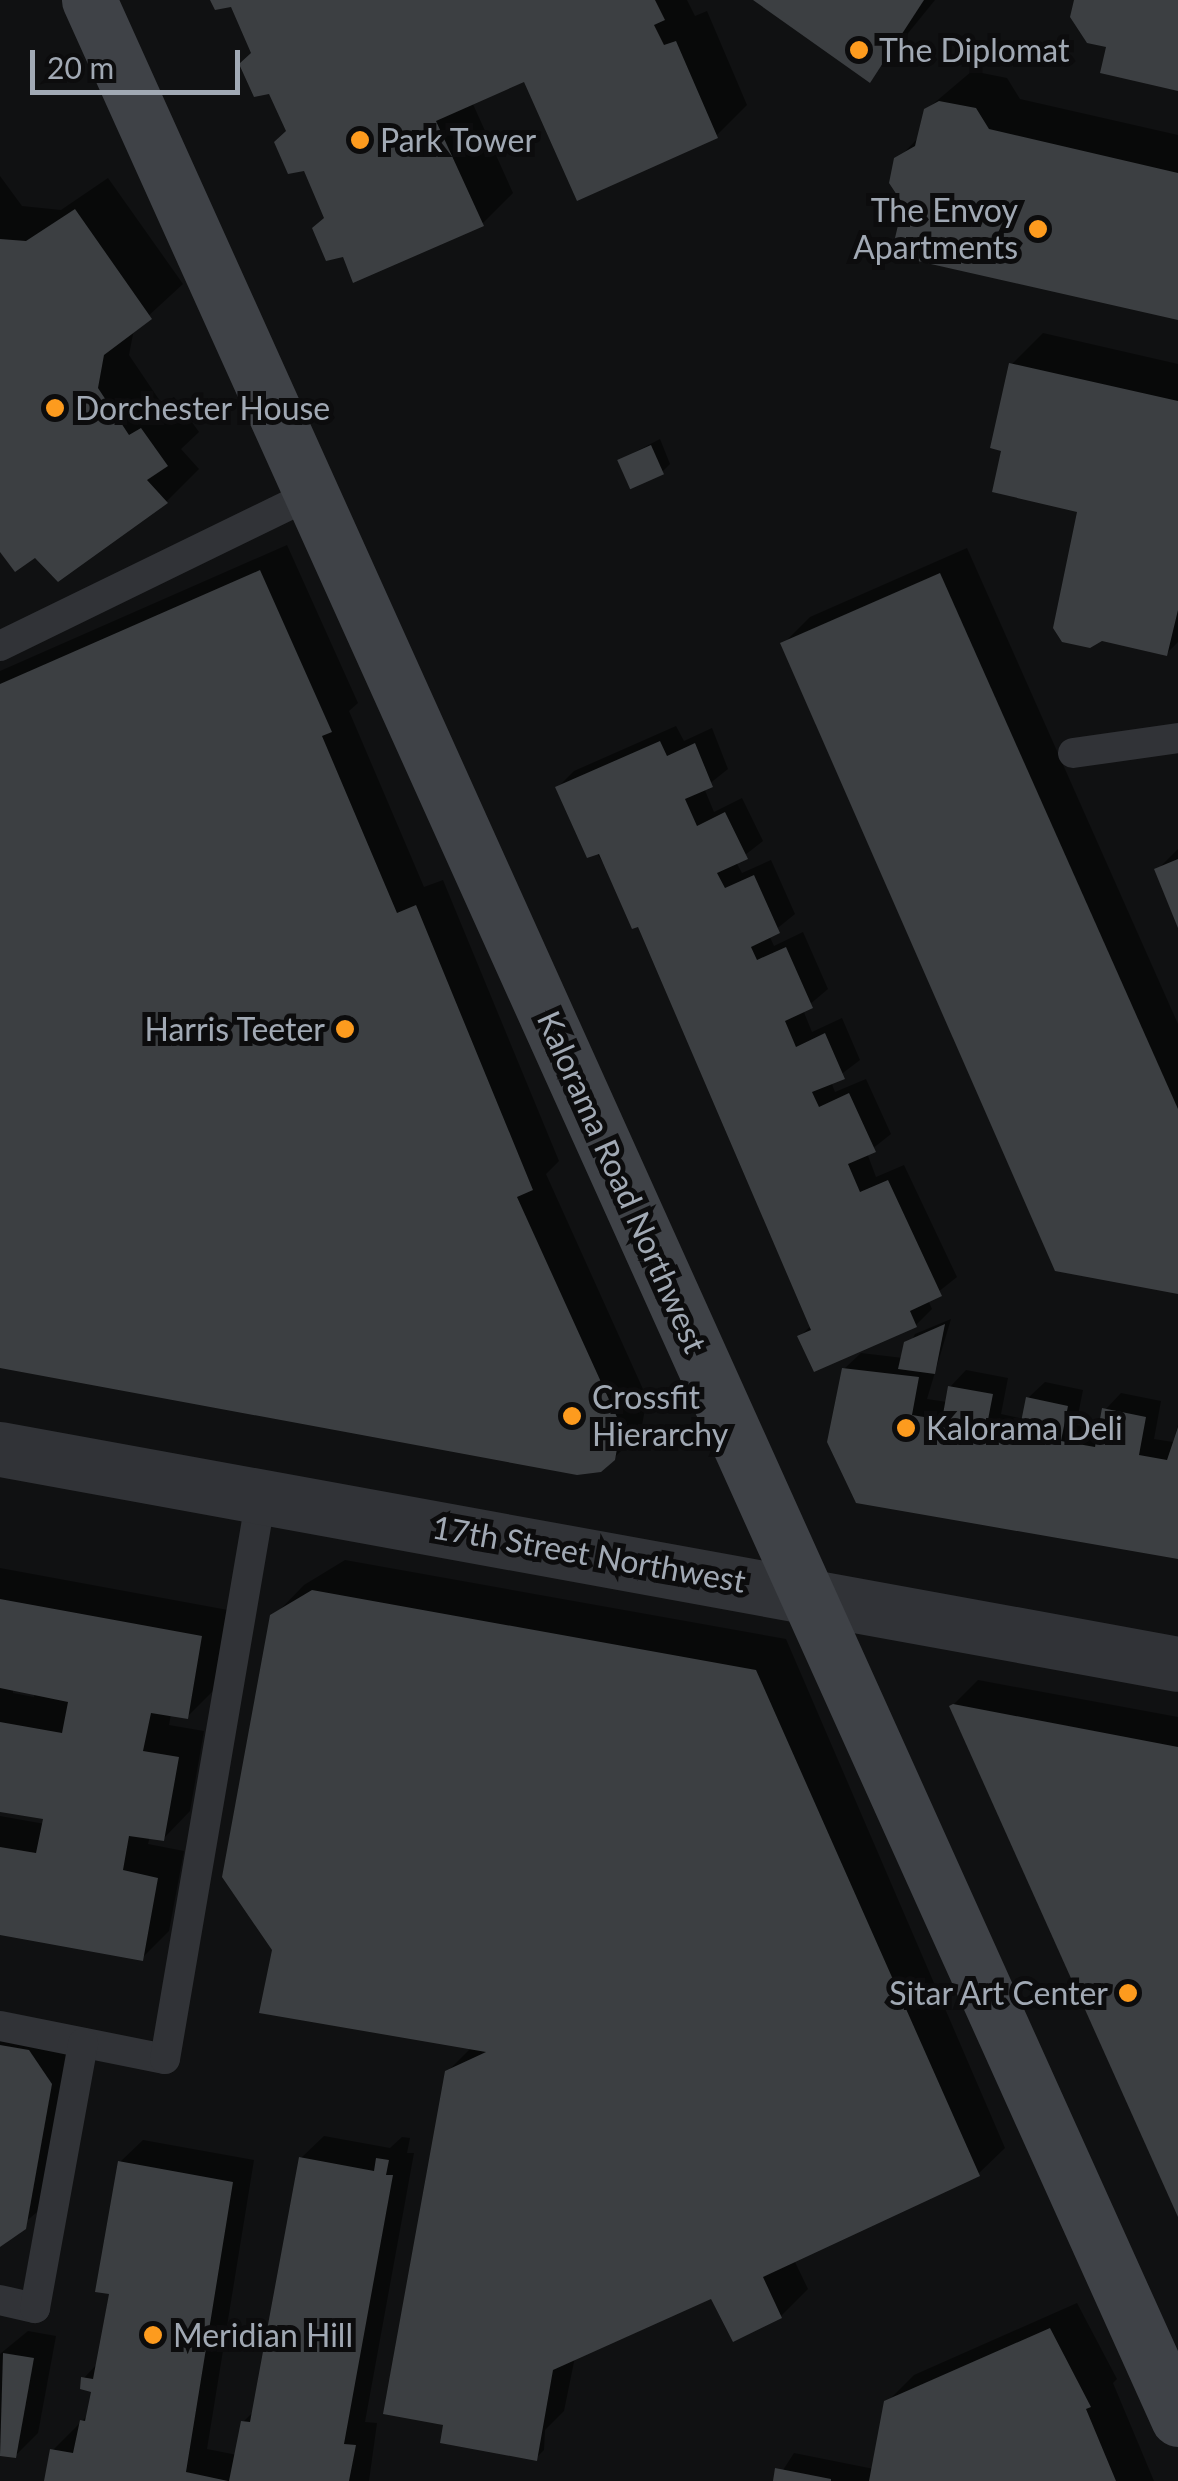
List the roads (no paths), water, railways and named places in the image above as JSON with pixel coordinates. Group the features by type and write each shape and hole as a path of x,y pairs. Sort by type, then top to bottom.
{"street":[{"name":"Kalorama Road Northwest","path":"89,0 1178,2419"},
{"name":"17th Street Northwest","path":"0,1449 806,1592 1178,1664"}],"lane":[{"path":"0,646 312,494"},
{"path":"1074,753 1178,738"},
{"path":"0,2026 166,2059 261,1496"},
{"path":"0,2300 35,2308 83,2043"}],"place":[{"name":"The Diplomat","path":"859,50"},
{"name":"Park Tower","path":"360,140"},
{"name":"The Envoy Apartments","path":"1038,229"},
{"name":"Dorchester House","path":"55,408"},
{"name":"Harris Teeter","path":"345,1029"},
{"name":"Crossfit Hierarchy","path":"572,1416"},
{"name":"Kalorama Deli","path":"906,1428"},
{"name":"Sitar Art Center","path":"1128,1993"},
{"name":"Meridian Hill","path":"153,2335"}]}
